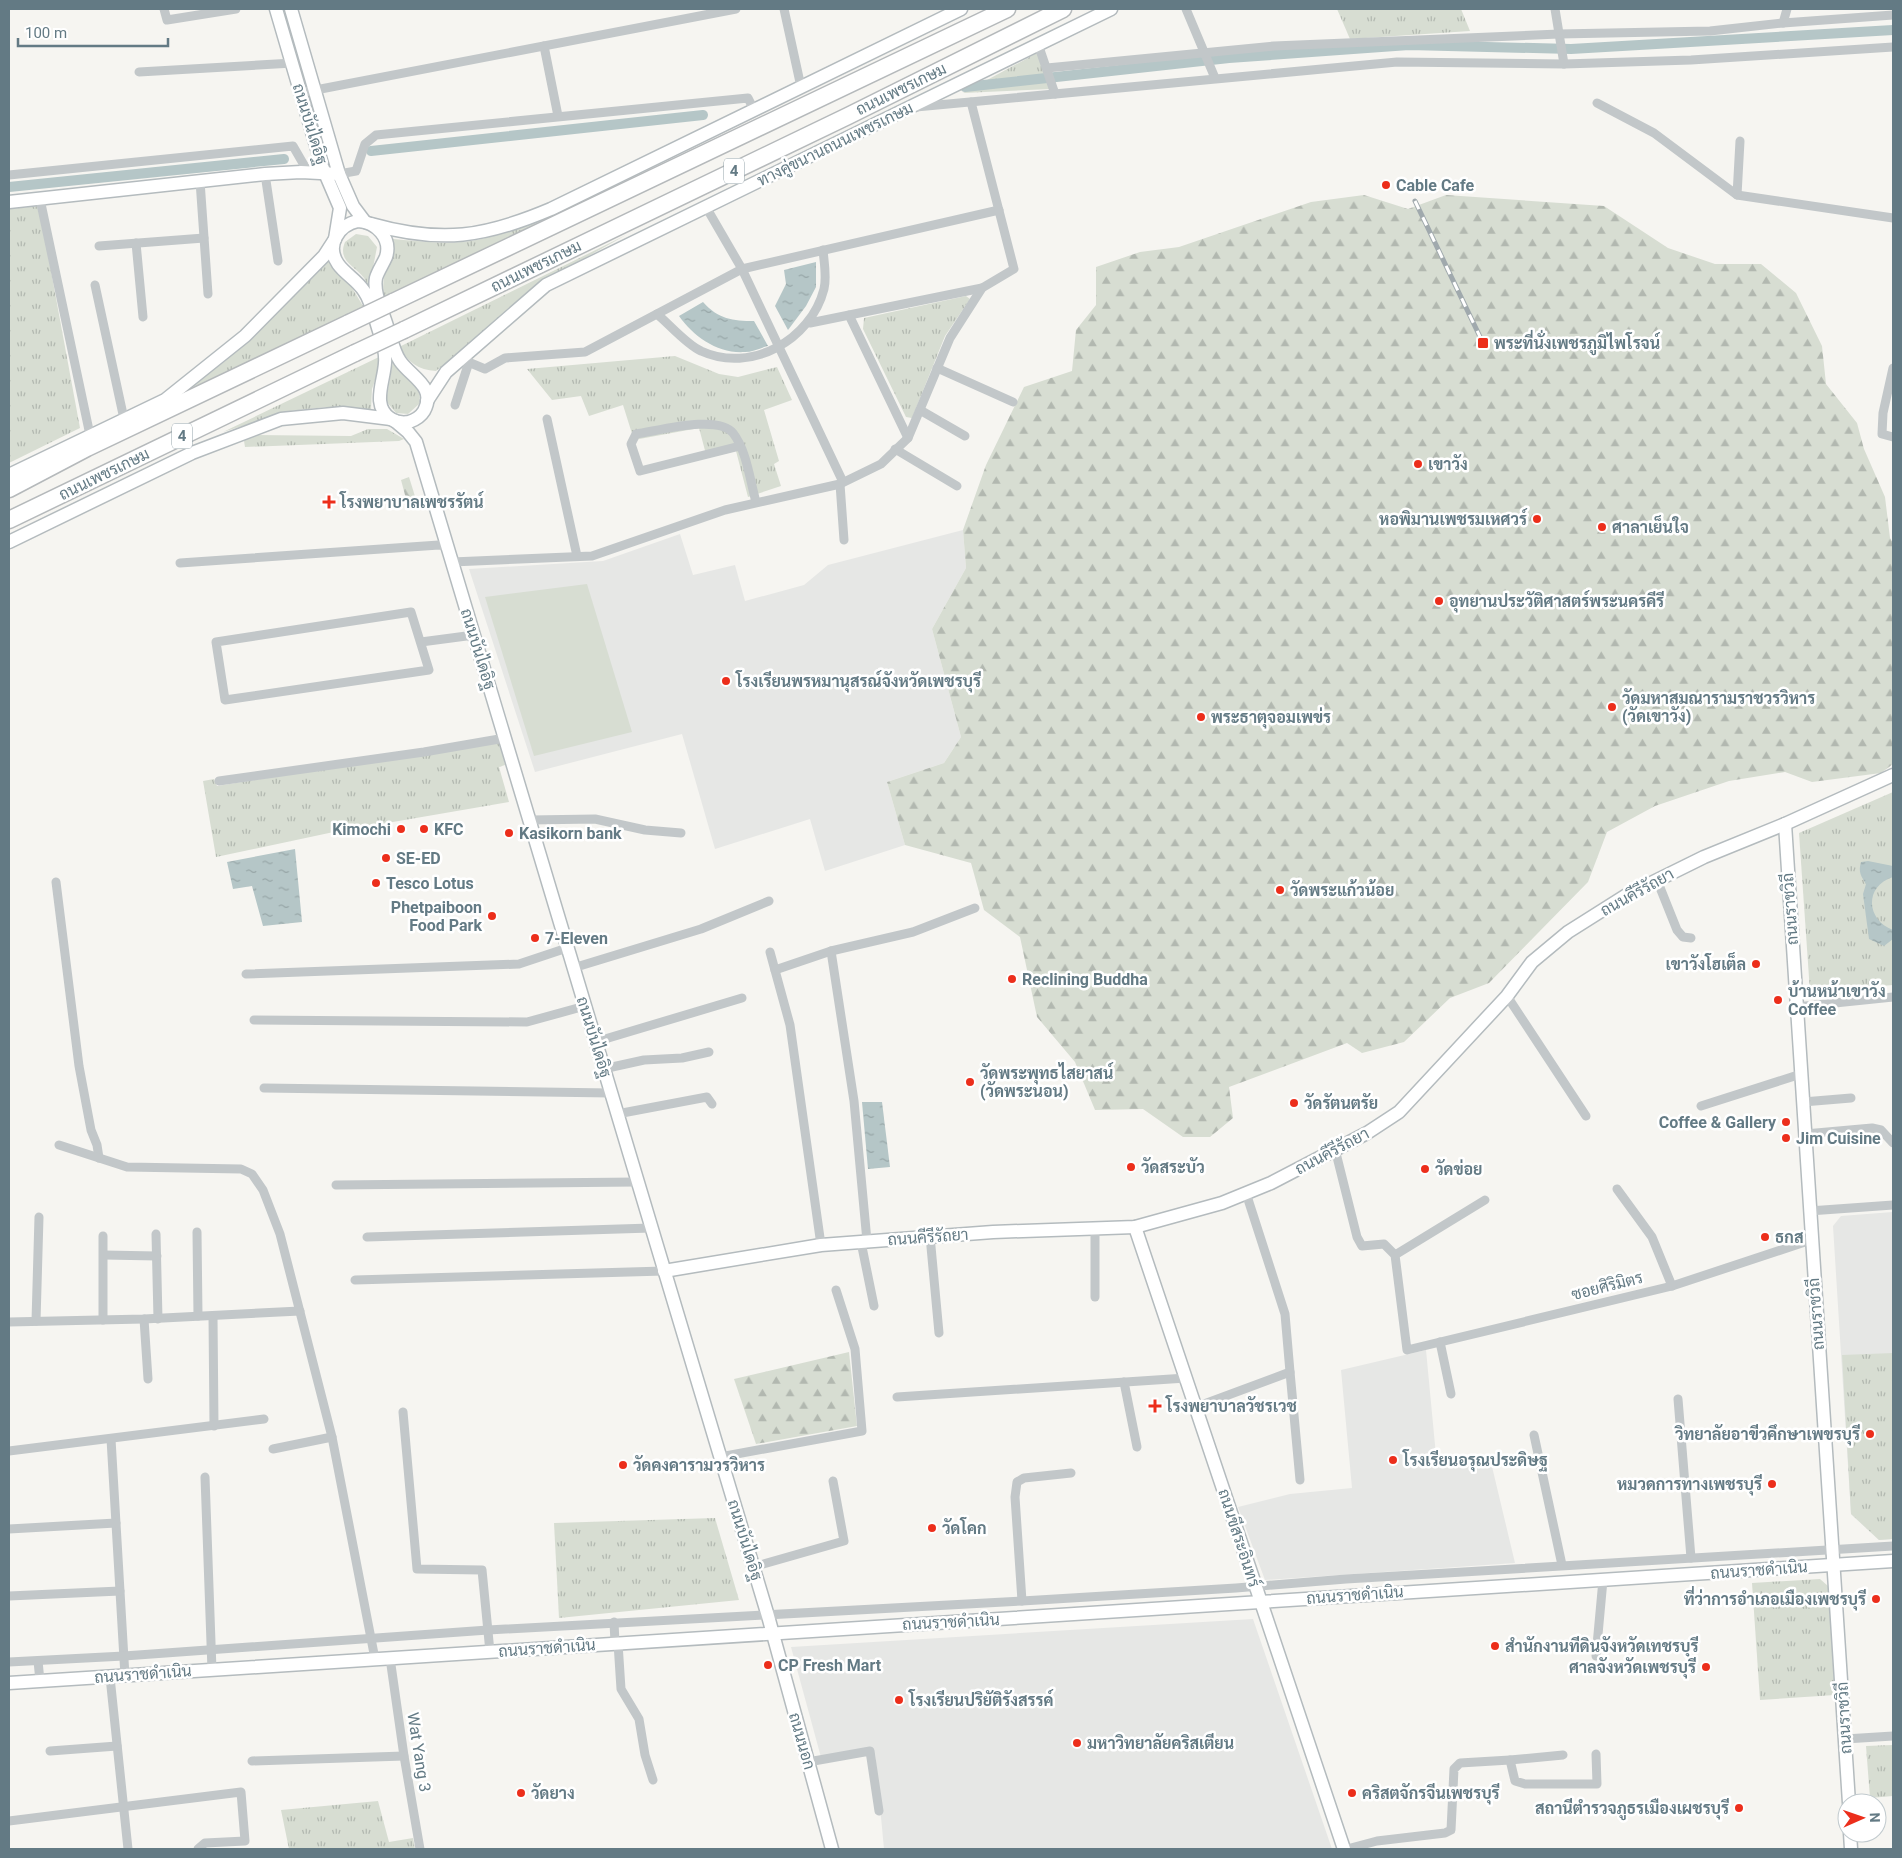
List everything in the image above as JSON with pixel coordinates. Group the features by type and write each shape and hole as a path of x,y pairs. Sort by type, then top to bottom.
{"highway":[{"path":"863,79 986,9"},
{"name":"ถนนเพชรเกษม","path":"9,489 87,448 1007,9"},
{"name":"ถนนเพชรเกษม","path":"9,520 839,120 1063,9"}],"main road":[{"name":"ถนนบันไดอิฐ","path":"276,9 300,93 326,173 340,208 333,251 336,260 366,293 384,346 384,376 379,397 382,410 408,432 416,442"},
{"name":"ถนนบันไดอิฐ","path":"291,9 339,174 353,206 368,223 383,234 386,242 385,258 376,278 377,292 398,360 425,387 428,401"},
{"path":"9,475 165,400 245,336 324,256 344,227 351,223 368,223 424,235 467,236 514,225 552,209 961,9"},
{"name":"ทางคู่ขนานถนนเพชรเกษม","path":"422,414 446,372 465,361 546,285 1111,9"},
{"path":"9,202 266,174 308,172 339,174"},
{"name":"4","path":"9,542 192,453 282,419 343,413 393,420"},
{"name":"ถนนบันไดอิฐ","path":"422,414 416,428 416,442 772,1633"},
{"path":"393,420 409,422 422,414"},
{"name":"ถนนคีรีรัถยา","path":"664,1271 821,1245 930,1236 1134,1227 1222,1203 1336,1150 1399,1112 1507,996 1532,962 1568,932 1625,896 1704,857 1785,824 1893,775"},
{"name":"ถนนราชวิถี","path":"1785,824 1809,1211 1834,1550 1848,1793"},
{"name":"ถนนขีสระอินทร์","path":"1134,1227 1345,1849"},
{"name":"ถนนราชดำเนิน","path":"9,1683 1496,1585 1893,1561"},
{"name":"ถนนนอก","path":"772,1633 832,1849"}],"street":[{"path":"164,9 167,20 236,9"},
{"path":"300,93 736,9"},
{"path":"784,9 801,87"},
{"path":"1186,9 1215,78"},
{"path":"1555,9 1564,61"},
{"path":"1783,23 1787,9"},
{"path":"1048,70 1274,46 1710,31 1783,23 1893,15"},
{"path":"1038,44 1055,91"},
{"path":"544,46 558,116"},
{"path":"910,108 1055,91 1397,62 1691,60 1893,46"},
{"path":"139,72 292,63"},
{"path":"339,174 356,170 364,144 376,135 748,98 754,110"},
{"path":"810,322 982,288 1014,269 971,102"},
{"path":"1597,103 1654,133 1737,195 1893,218"},
{"path":"1737,195 1740,141"},
{"path":"9,175 293,146 308,172"},
{"path":"266,174 278,261"},
{"path":"200,181 208,294"},
{"path":"40,199 90,435"},
{"path":"706,207 742,269 842,483 844,540"},
{"path":"455,405 465,361 485,369 505,358 585,352 742,269 999,210"},
{"path":"99,246 204,238"},
{"path":"136,243 143,317"},
{"path":"657,314 700,351 739,360 779,348 810,322 824,288 823,250"},
{"path":"95,285 124,419"},
{"path":"452,562 577,556 601,553 725,510 842,483 881,464 908,438 950,338 982,288"},
{"path":"849,315 908,438"},
{"path":"937,368 1013,402"},
{"path":"1893,368 1883,412 1882,434 1893,437"},
{"path":"920,410 965,436"},
{"path":"547,419 577,556"},
{"path":"740,446 640,471 631,444 636,434 704,423 722,425 732,432 740,446 756,502"},
{"path":"895,450 957,486"},
{"path":"180,563 447,546"},
{"path":"411,612 421,642 429,670 225,700 216,642 411,612"},
{"path":"421,642 474,635"},
{"path":"219,781 424,752 504,738"},
{"path":"530,820 595,819 645,830 682,833"},
{"path":"1657,880 1678,930 1684,937 1691,938"},
{"path":"56,882 79,1066 90,1130 97,1144 99,1158"},
{"path":"573,968 701,929 768,901"},
{"path":"775,970 831,951 913,932 976,908"},
{"path":"246,974 519,964 567,948"},
{"path":"831,951 854,1101 864,1242 874,1306"},
{"path":"770,952 790,1025 821,1245"},
{"path":"1507,996 1586,1116"},
{"path":"1796,1007 1893,997"},
{"path":"595,1042 742,998"},
{"path":"254,1020 527,1022 585,1006"},
{"path":"604,1069 644,1060 682,1058 709,1052"},
{"path":"1702,1106 1801,1074"},
{"path":"264,1088 611,1093"},
{"path":"617,1114 707,1097 712,1104"},
{"path":"1803,1102 1851,1098"},
{"path":"1805,1134 1872,1128 1881,1130 1893,1143"},
{"path":"59,1145 127,1167 241,1169 252,1174 263,1190 280,1234 332,1436 375,1659"},
{"path":"1336,1150 1357,1237 1362,1246 1384,1244 1395,1255 1485,1200"},
{"path":"336,1185 637,1182"},
{"path":"1618,1189 1652,1237 1672,1286"},
{"path":"1246,1193 1285,1314 1300,1480"},
{"path":"1809,1211 1893,1205"},
{"path":"36,1321 39,1217"},
{"path":"367,1237 651,1228"},
{"path":"1095,1228 1095,1297"},
{"path":"197,1232 198,1316"},
{"path":"156,1234 158,1318"},
{"path":"103,1236 103,1320"},
{"path":"930,1236 939,1333"},
{"name":"ซอยศิริมิตร","path":"1395,1255 1407,1350 1672,1286 1811,1240"},
{"path":"104,1255 157,1256"},
{"path":"355,1280 664,1271"},
{"path":"720,1456 862,1431 856,1349 836,1290"},
{"path":"9,1322 144,1319 300,1311"},
{"path":"213,1316 214,1426"},
{"path":"144,1319 148,1379"},
{"path":"1440,1342 1451,1394"},
{"path":"1196,1407 1290,1372"},
{"path":"897,1397 1186,1378"},
{"path":"1124,1382 1137,1447"},
{"path":"1678,1399 1691,1558"},
{"path":"403,1412 417,1569 482,1570 490,1652"},
{"path":"9,1451 264,1420"},
{"path":"1534,1435 1562,1565"},
{"path":"273,1449 332,1436"},
{"path":"111,1439 125,1676"},
{"path":"1022,1601 1016,1485 1024,1478 1072,1473"},
{"path":"205,1477 212,1670"},
{"path":"753,1567 844,1541 834,1481"},
{"path":"9,1529 116,1522"},
{"path":"9,1662 124,1656 371,1637 614,1622 768,1616 1022,1601 1255,1587 1562,1565 1893,1546"},
{"path":"1702,1558 1703,1573"},
{"path":"1496,1570 1496,1585"},
{"path":"1346,1579 1346,1596"},
{"path":"1596,1656 1602,1580"},
{"path":"9,1596 120,1591"},
{"path":"614,1622 621,1690 639,1720 653,1780"},
{"name":"Wat Yang 3","path":"390,1658 420,1849"},
{"path":"38,1660 40,1681"},
{"path":"110,1676 128,1849"},
{"path":"1845,1739 1893,1736"},
{"path":"50,1751 117,1746"},
{"path":"808,1762 870,1751 879,1811"},
{"path":"1345,1849 1377,1841 1449,1832 1452,1826 1453,1774 1456,1765 1460,1763 1563,1754"},
{"path":"1510,1760 1513,1777 1519,1783 1597,1784 1596,1754"},
{"path":"252,1761 404,1756"},
{"path":"9,1821 241,1792 245,1841 205,1844 198,1849"}],"shaded area":[{"name":"โรงเรียนพรหมานุสรณ์จังหวัดเพชรบุรี","path":"963,530 966,568 932,629 961,737 944,763 887,782 905,845 825,871 810,819 715,849 682,734 535,772 469,569 603,561 680,534 693,575 735,565 745,601 804,585 828,565"},
{"name":"วิทยาลัยอาขีวคึกษาเพขรบุรี","path":"1893,1212 1893,1539 1879,1540 1851,1514 1833,1226 1841,1216"},
{"name":"โรงเรียนอรุณประดิษฐ","path":"1426,1350 1437,1466 1489,1454 1515,1563 1265,1580 1238,1507 1290,1494 1352,1488 1341,1370"},
{"path":"1253,1619 1332,1849 884,1849 875,1753 822,1761 791,1647"}],"green space":[{"path":"1337,9 1461,9 1470,31 1350,39"},
{"path":"1039,52 1051,89 963,93"},
{"path":"1364,195 1408,209 1446,195 1604,206 1668,248 1715,264 1761,264 1796,293 1822,346 1826,384 1857,423 1864,449 1885,497 1890,538 1893,543 1893,764 1881,773 1812,782 1785,772 1729,781 1655,806 1607,832 1588,882 1489,983 1450,998 1404,1042 1362,1053 1347,1043 1229,1087 1233,1118 1210,1137 1183,1137 1143,1109 1095,1110 1075,1062 1037,1017 1020,937 984,910 971,863 905,845 887,782 944,763 961,737 932,629 966,568 963,530 986,465 1024,387 1072,371 1076,330 1096,305 1096,267 1140,252 1179,247 1311,202"},
{"path":"39,206 80,428 9,463 9,209"},
{"path":"568,206 462,264 394,296 384,296 385,273 391,255 393,239 451,243 483,239 520,227"},
{"path":"356,234 368,236 377,247 371,278 372,296 364,278 348,263 343,254 345,242"},
{"path":"626,235 553,276 436,371 424,369 414,364 399,347"},
{"path":"329,258 333,269 348,281 363,306 350,316 155,412 224,362 267,322"},
{"path":"966,296 970,299 945,336 912,418 906,417 863,329 864,318"},
{"path":"675,356 719,374 738,377 777,367 792,400 764,410 779,461 774,464 781,486 748,497 736,451 707,458 699,428 634,440 623,405 589,416 581,396 552,400 527,369"},
{"path":"379,357 381,363 372,389 371,410 326,407 290,411 223,432"},
{"path":"393,361 419,391 419,404 408,414 396,413 386,401"},
{"path":"368,429 387,429 404,439 399,441 245,447 244,441 252,435 351,436"},
{"path":"409,477 418,506 408,506 401,480"},
{"path":"587,584 632,732 534,756 485,597"},
{"path":"500,741 505,765 499,767 509,802 329,833 216,857 203,781 214,779 217,786"},
{"path":"1893,792 1893,985 1810,992 1799,833"},
{"path":"849,1352 857,1426 756,1444 734,1379"},
{"path":"1893,1353 1893,1539 1879,1540 1851,1514 1842,1355"},
{"path":"715,1518 739,1600 559,1618 554,1523"},
{"path":"1820,1579 1828,1586 1835,1695 1760,1700 1752,1583"},
{"path":"1893,1745 1893,1796 1887,1797 1887,1793 1870,1793 1866,1746"},
{"path":"378,1801 389,1842 413,1838 415,1849 289,1849 281,1810"}],"water":[{"path":"816,262 816,287 806,306 788,330 775,306 786,284 784,270"},
{"path":"703,302 714,312 726,318 754,321 768,346 745,352 735,352 716,347 699,337 679,316"},
{"path":"295,849 302,922 263,926 252,886 233,889 227,862"},
{"path":"1868,861 1893,866 1893,877 1884,881 1877,888 1873,895 1872,903 1873,911 1878,919 1893,930 1893,939 1884,946 1869,939 1863,894 1866,884 1860,871 1861,862"},
{"path":"862,1102 882,1102 890,1167 868,1169"}],"waterway":[{"path":"965,87 1229,58 1409,45 1571,49 1893,30"},
{"path":"371,151 703,115"},
{"path":"9,187 284,159"}],"railway":[{"path":"1415,201 1483,343"}],"place":[{"name":"Cable Cafe","path":"1386,185"},
{"name":"พระที่นั่งเพชรภูมิไพโรจน์","path":"1483,343"},
{"name":"เขาวัง","path":"1418,464"},
{"name":"โรงพยาบาลเพชรรัตน์","path":"329,502"},
{"name":"หอพิมานเพชรมเหศวร์","path":"1537,519"},
{"name":"ศาลาเย็นใจ","path":"1602,527"},
{"name":"อุทยานประวัติศาสตร์พระนครคีรี","path":"1439,601"},
{"name":"โรงเรียนพรหมานุสรณ์จังหวัดเพชรบุรี","path":"726,681"},
{"name":"วัดมหาสมณารามราชวรวิหาร (วัดเขาวัง)","path":"1612,707"},
{"name":"พระธาตุจอมเพข่ร","path":"1201,717"},
{"name":"Kimochi","path":"401,829"},
{"name":"KFC","path":"424,829"},
{"name":"Kasikorn bank","path":"509,833"},
{"name":"SE-ED","path":"386,858"},
{"name":"Tesco Lotus","path":"376,883"},
{"name":"วัดพระแก้วน้อย","path":"1280,890"},
{"name":"Phetpaiboon Food Park","path":"492,916"},
{"name":"7-Eleven","path":"535,938"},
{"name":"เขาวังโฮเต็ล","path":"1756,964"},
{"name":"Reclining Buddha","path":"1012,979"},
{"name":"บ้านหน้าเขาวัง Coffee","path":"1778,1000"},
{"name":"วัดพระพุทธไสยาสน์ (วัดพระนอน)","path":"970,1082"},
{"name":"วัดรัตนตรัย","path":"1294,1103"},
{"name":"Coffee & Gallery","path":"1786,1122"},
{"name":"Jim Cuisine","path":"1786,1138"},
{"name":"วัดสระบัว","path":"1131,1167"},
{"name":"วัดข่อย","path":"1425,1169"},
{"name":"ธกส","path":"1765,1237"},
{"name":"โรงพยาบาลวัชรเวช","path":"1155,1406"},
{"name":"วิทยาลัยอาขีวคึกษาเพขรบุรี","path":"1870,1434"},
{"name":"โรงเรียนอรุณประดิษฐ","path":"1393,1460"},
{"name":"วัดคงคารามวรวิหาร","path":"623,1465"},
{"name":"หมวดการทางเพชรบุรี","path":"1772,1484"},
{"name":"วัดโคก","path":"932,1528"},
{"name":"ที่ว่าการอำเภอเมืองเพชรบุรี","path":"1876,1599"},
{"name":"สำนักงานทีดินจังหวัดเทชรบุรี","path":"1495,1646"},
{"name":"CP Fresh Mart","path":"768,1665"},
{"name":"ศาลจังหวัดเพชรบุรี","path":"1706,1667"},
{"name":"โรงเรียนปริยัติรังสรรค์","path":"899,1700"},
{"name":"มหาวิทยาลัยคริสเตียน","path":"1077,1743"},
{"name":"วัดยาง","path":"521,1793"},
{"name":"คริสตจักรจีนเพชรบุรี","path":"1352,1793"},
{"name":"สถานีตำรวจภูธรเมืองเผชรบุรี","path":"1739,1808"}]}
